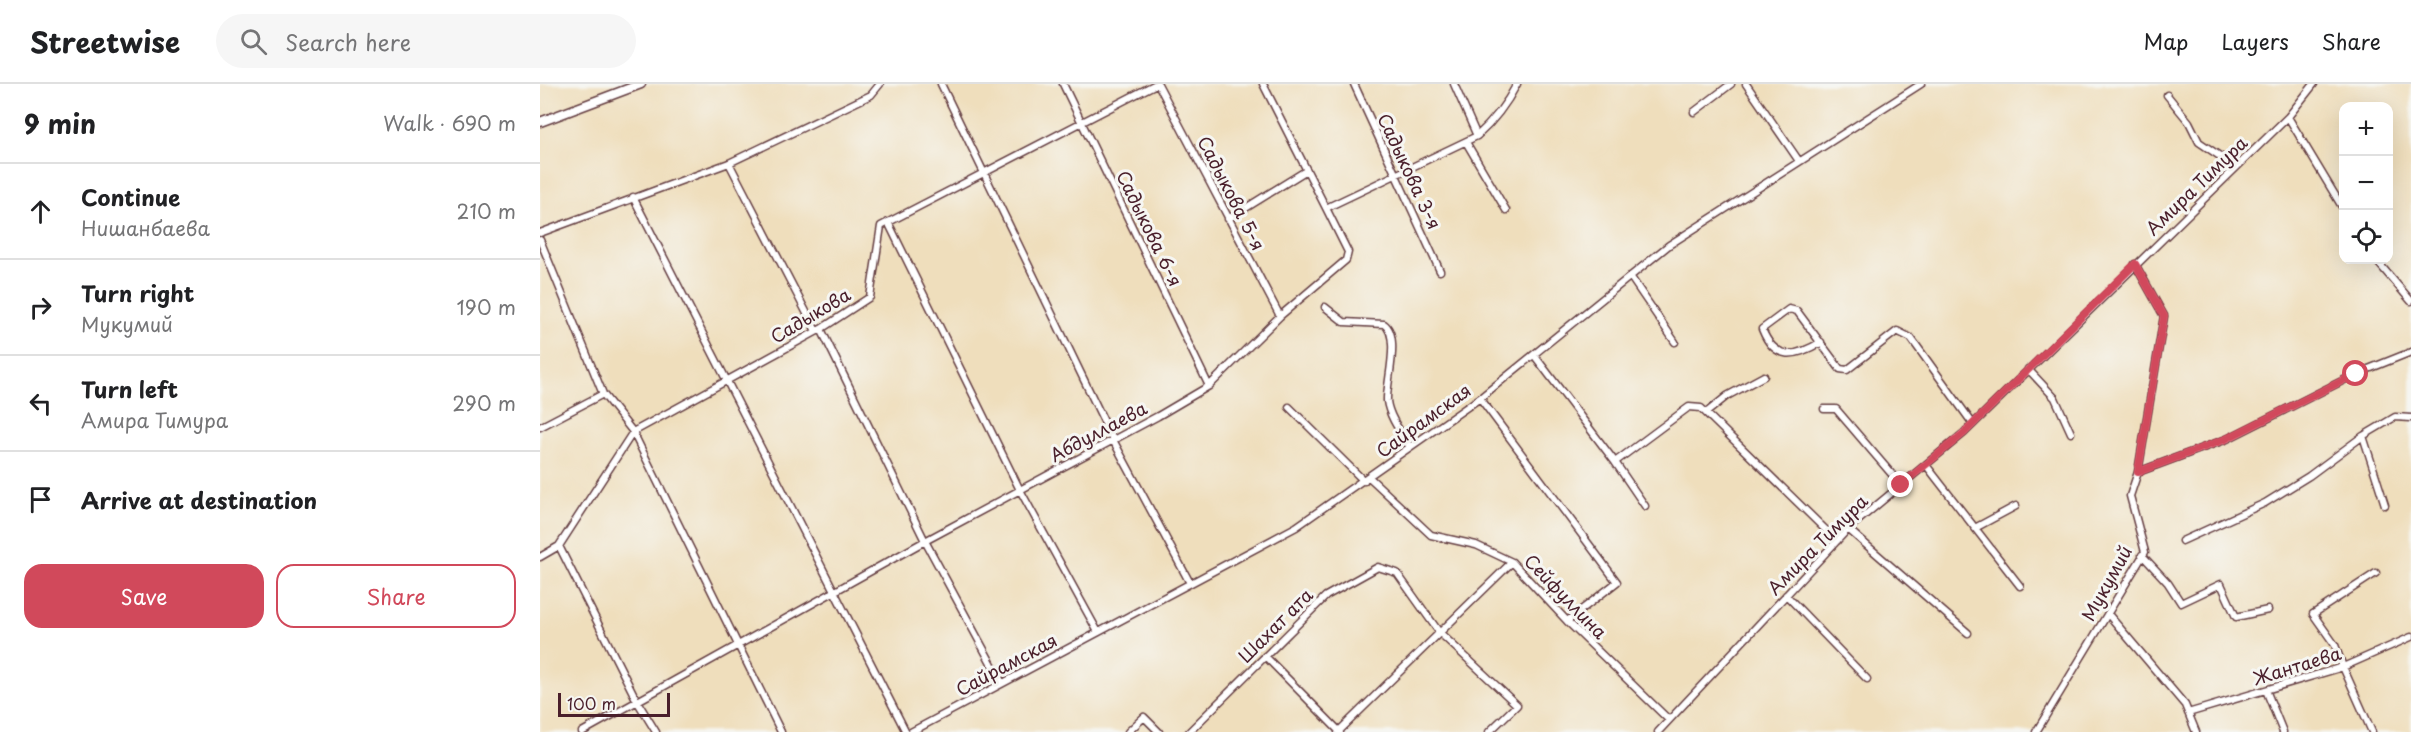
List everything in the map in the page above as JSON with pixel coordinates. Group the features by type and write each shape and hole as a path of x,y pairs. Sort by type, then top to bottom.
{"main road":[{"path":"540,122 641,84"}],"street":[{"path":"540,233 729,163 871,95 880,84"},
{"path":"941,84 1113,440 1190,584"},
{"name":"Садыкова 6-я","path":"1063,84 1209,386"},
{"path":"1098,633 1020,490 888,222 1157,84"},
{"name":"Садыкова 5-я","path":"1157,84 1280,316"},
{"name":"Абдуллаева","path":"582,732 1209,386 1280,316 1346,260 1348,252 1263,84"},
{"name":"Садыкова 3-я","path":"1354,84 1440,271"},
{"path":"1454,84 1477,136"},
{"path":"1326,208 1477,136 1495,120 1517,84"},
{"path":"1694,112 1731,84"},
{"path":"1746,84 1799,161"},
{"name":"Сайрамская","path":"911,732 1296,527 1480,398 1669,244 1921,84"},
{"name":"Амира Тимура","path":"1658,732 1848,529 1973,424 2288,117 2313,84"},
{"path":"2167,95 2189,122 2199,142 2236,167"},
{"path":"2288,117 2339,203"},
{"path":"1466,142 1506,210"},
{"path":"729,163 819,330 925,541 1002,683"},
{"path":"1228,219 1307,170"},
{"path":"633,197 906,732"},
{"name":"Садыкова","path":"540,557 559,546 633,432 819,330 870,297 881,226 888,222"},
{"path":"540,240 603,394 633,432 781,732"},
{"name":"Мукумий","path":"2036,732 2145,552 2130,496 2138,472 2164,316 2135,264"},
{"path":"2379,264 2411,301"},
{"path":"1630,276 1675,342"},
{"path":"1325,307 1344,322 1384,324 1389,328 1392,340 1387,402 1410,447"},
{"path":"1821,342 1801,354 1780,352 1775,349 1762,329 1789,309 1794,309 1821,342 1840,369 1847,370 1897,331 1905,333 1911,338 1973,424"},
{"path":"2138,472 2226,439 2356,374 2411,352"},
{"path":"1534,355 1615,462 1645,506"},
{"path":"2028,369 2055,398 2071,433"},
{"path":"1706,413 1726,396 1764,376"},
{"path":"540,427 603,394"},
{"path":"1480,398 1617,582 1567,621"},
{"path":"1615,462 1689,407 1695,406 1706,413 1837,541"},
{"name":"Сейфуллина","path":"1289,407 1431,535 1476,545 1512,561 1567,621 1669,720"},
{"path":"1824,409 1836,409 1901,485"},
{"path":"2182,541 2265,503 2309,476 2363,436 2395,417 2411,418"},
{"path":"2363,436 2385,506"},
{"path":"1926,465 2020,586"},
{"path":"1975,528 2016,506"},
{"path":"1848,529 1968,633"},
{"path":"559,546 637,701 656,732"},
{"path":"2142,555 2168,583 2181,603 2222,584 2236,617 2268,610"},
{"path":"1265,656 1339,732 1512,561"},
{"name":"Шахат ата","path":"1189,732 1326,596 1378,567 1398,573 1439,632 1517,705 1489,732"},
{"path":"2372,732 2343,667 2336,645 2313,614 2376,573"},
{"path":"1786,595 1867,679"},
{"path":"2108,614 2185,705 2196,732"},
{"name":"Жантаева","path":"2188,713 2343,667 2411,637"},
{"path":"2266,690 2283,732"},
{"path":"1128,732 1144,717 1159,732"}],"route":[{"path":"1901,485 1964,433 2135,264 2164,316 2138,472 2226,439 2356,374"}]}
